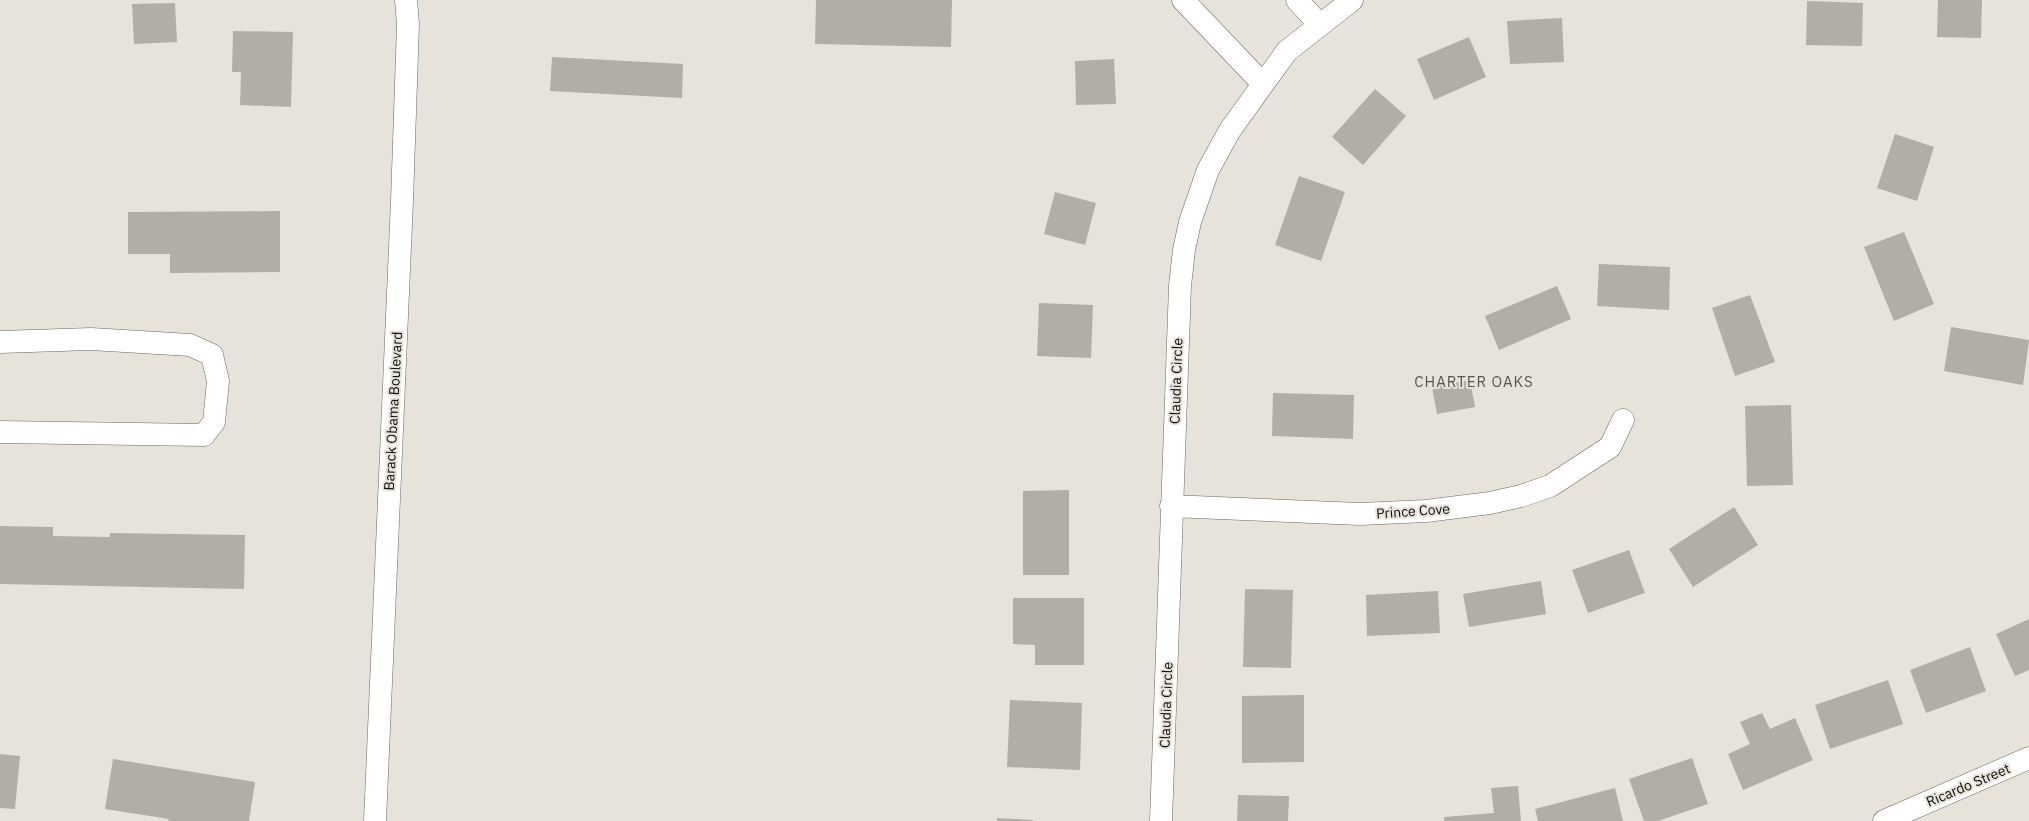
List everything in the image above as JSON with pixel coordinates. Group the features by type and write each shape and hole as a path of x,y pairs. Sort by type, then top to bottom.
{"street":[{"name":"Barack Obama Boulevard","path":"375,821 402,201 408,24 406,0"},
{"path":"1183,0 1263,84"},
{"path":"1297,0 1320,25"},
{"name":"Claudia Circle","path":"1161,821 1180,286 1189,229 1208,170 1230,130 1287,51 1352,0"},
{"path":"0,342 91,339 190,345 212,355 218,381 214,422 204,435 0,432"},
{"name":"Prince Cove","path":"1171,506 1360,514 1426,511 1490,503 1521,496 1550,486 1610,447 1623,420"},
{"name":"Ricardo Street","path":"1884,821 2029,758"}],"building":[{"path":"816,0 952,0 951,47 815,44"},
{"path":"1938,0 1982,0 1981,38 1937,37"},
{"path":"1807,1 1863,3 1862,46 1806,45"},
{"path":"175,3 177,42 134,44 132,4"},
{"path":"1562,18 1564,62 1510,64 1507,21"},
{"path":"233,31 293,32 291,107 240,105 241,72 232,72"},
{"path":"1469,37 1486,77 1434,100 1417,59"},
{"path":"552,57 683,64 682,98 550,91"},
{"path":"1114,59 1116,104 1076,105 1075,61"},
{"path":"1375,89 1406,116 1363,165 1332,137"},
{"path":"1895,134 1934,147 1917,201 1877,188"},
{"path":"1299,176 1345,192 1321,261 1275,245"},
{"path":"1055,192 1096,203 1085,245 1044,234"},
{"path":"280,211 280,272 170,273 170,254 128,254 128,212"},
{"path":"1904,232 1934,304 1894,321 1864,247"},
{"path":"1599,264 1670,267 1669,310 1597,306"},
{"path":"1557,286 1571,319 1499,350 1485,316"},
{"path":"1750,295 1775,362 1735,376 1712,308"},
{"path":"1039,303 1093,305 1091,358 1037,356"},
{"path":"1951,327 2029,340 2023,385 1944,371"},
{"path":"1470,380 1475,407 1437,414 1432,387"},
{"path":"1273,393 1354,395 1353,439 1272,436"},
{"path":"1791,405 1793,485 1747,486 1745,406"},
{"path":"1069,490 1069,575 1023,575 1023,491"},
{"path":"1734,507 1758,545 1693,587 1669,549"},
{"path":"0,526 53,527 53,536 110,537 110,533 245,535 244,589 0,584"},
{"path":"1629,550 1645,593 1588,613 1572,570"},
{"path":"1541,581 1546,614 1469,627 1463,594"},
{"path":"1245,589 1293,590 1291,668 1243,667"},
{"path":"1438,591 1440,633 1367,636 1366,595"},
{"path":"1013,598 1084,598 1084,665 1035,665 1035,645 1013,644"},
{"path":"2029,619 2029,670 2015,676 1996,634"},
{"path":"1970,647 1986,691 1926,713 1910,670"},
{"path":"1888,680 1903,724 1830,749 1815,705"},
{"path":"1304,695 1304,762 1242,763 1242,696"},
{"path":"1010,700 1082,703 1080,770 1007,767"},
{"path":"1762,713 1770,729 1795,718 1813,760 1743,790 1728,754 1750,744 1740,722"},
{"path":"0,754 20,756 15,809 0,808"},
{"path":"1692,758 1708,804 1658,821 1644,821 1629,779"},
{"path":"113,759 255,782 249,821 168,821 169,819 105,809"},
{"path":"1518,786 1521,821 1444,821 1444,817 1494,813 1491,788"},
{"path":"1615,788 1623,821 1538,821 1535,809"},
{"path":"1238,795 1289,796 1288,821 1237,821"},
{"path":"997,818 1033,820 1033,821 997,821"}],"district":[{"name":"CHARTER OAKS","path":"1474,382"}]}
